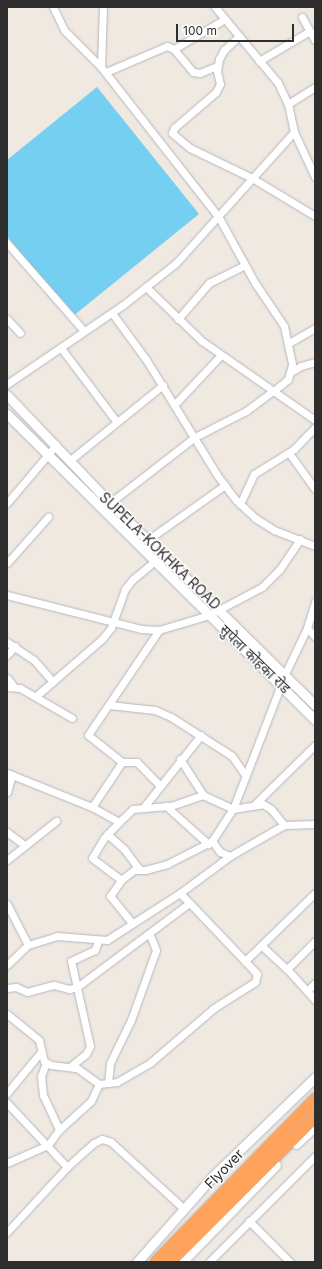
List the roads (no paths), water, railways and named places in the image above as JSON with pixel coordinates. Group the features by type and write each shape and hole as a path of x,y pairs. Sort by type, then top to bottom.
{"highway":[{"name":"Flyover","path":"156,1262 315,1099"},
{"name":"Flyover","path":"170,1262 315,1117"}],"street":[{"path":"53,7 64,30 104,70 218,216 245,265 284,326 289,343 292,365 288,379 273,391 246,411 195,437 110,503"},
{"path":"103,7 104,70"},
{"path":"215,7 278,83 288,104 294,132 315,177"},
{"path":"302,17 315,40"},
{"path":"174,49 225,19"},
{"path":"259,61 310,31"},
{"path":"239,36 224,50 217,66 220,84 216,92 174,128 172,134 190,148 252,178 315,216"},
{"path":"104,70 167,46 174,49 193,72 200,73 217,66"},
{"path":"288,104 315,87"},
{"path":"7,384 112,313 176,263 294,132"},
{"path":"7,243 84,331"},
{"path":"178,319 209,283 245,265"},
{"path":"146,287 178,319 220,355 315,420"},
{"path":"112,313 163,385 225,485 240,504 255,518 274,530 315,546"},
{"path":"7,319 20,333"},
{"path":"289,343 315,328"},
{"path":"61,348 116,421"},
{"path":"175,404 220,355"},
{"path":"291,372 301,366 315,362"},
{"path":"69,461 116,421 163,385"},
{"name":"SUPELA-KOKHKA ROAD","path":"7,395 110,503 149,539 315,705"},
{"name":"सुपेला कोहका रोड","path":"7,414 46,454 156,560 209,615 281,684 315,720"},
{"path":"240,504 254,474 289,453 315,427"},
{"path":"7,504 46,454 56,445"},
{"path":"289,453 315,490"},
{"path":"149,539 225,485"},
{"path":"7,563 48,517"},
{"path":"7,595 114,622 159,630 209,615 262,587 280,569 300,539"},
{"path":"36,696 93,649 114,622 125,589 132,580 156,560"},
{"path":"132,923 110,896 121,880 134,870 167,864 210,843 233,809 285,674 307,628 314,610 315,601"},
{"path":"307,628 315,637"},
{"path":"159,630 88,735 122,762 137,762 160,786"},
{"path":"7,642 34,660 53,682"},
{"path":"7,655 15,646"},
{"path":"7,678 11,687 36,696 72,718"},
{"path":"109,705 155,710 201,735 232,756 246,776"},
{"path":"143,808 180,759 201,735"},
{"path":"255,804 315,745"},
{"path":"180,759 203,795 233,809 255,804 271,809 284,825"},
{"path":"92,807 122,762"},
{"path":"7,792 9,774 92,807 119,822"},
{"path":"121,880 92,858 107,834 133,809 166,806 203,795"},
{"path":"166,806 220,852 230,856"},
{"path":"7,860 56,820"},
{"path":"7,965 28,945 57,936 73,936 107,940 180,893 230,856 284,825 315,824"},
{"path":"7,832 24,845"},
{"path":"107,834 124,849 139,869"},
{"path":"7,1014 39,1040 41,1058 46,1063 72,1066 82,1070 99,1084 117,1082 151,1062 214,1008 255,982 257,974 188,904 180,893"},
{"path":"245,961 315,893"},
{"path":"7,904 28,945"},
{"path":"7,988 16,987 27,992 54,985 69,989 77,987 150,935 188,904"},
{"path":"108,1083 110,1063 131,1020 156,950 150,935"},
{"path":"72,1066 86,1054 90,1046 71,961 94,950 98,940"},
{"path":"287,969 315,941"},
{"path":"262,946 287,969 315,1000"},
{"path":"306,991 315,983"},
{"path":"7,1093 40,1053"},
{"path":"46,1063 41,1076 42,1095 59,1130"},
{"path":"137,1262 212,1176 315,1077"},
{"path":"7,1163 48,1145 59,1130 91,1101 99,1084"},
{"path":"7,1103 48,1145 66,1167"},
{"path":"182,1262 315,1126"},
{"path":"7,1232 10,1222 66,1167 94,1142 107,1140 184,1209"},
{"path":"209,1262 315,1156"},
{"path":"249,1221 290,1262"}],"water":[{"path":"97,87 199,214 72,317 7,236 7,160"}]}
